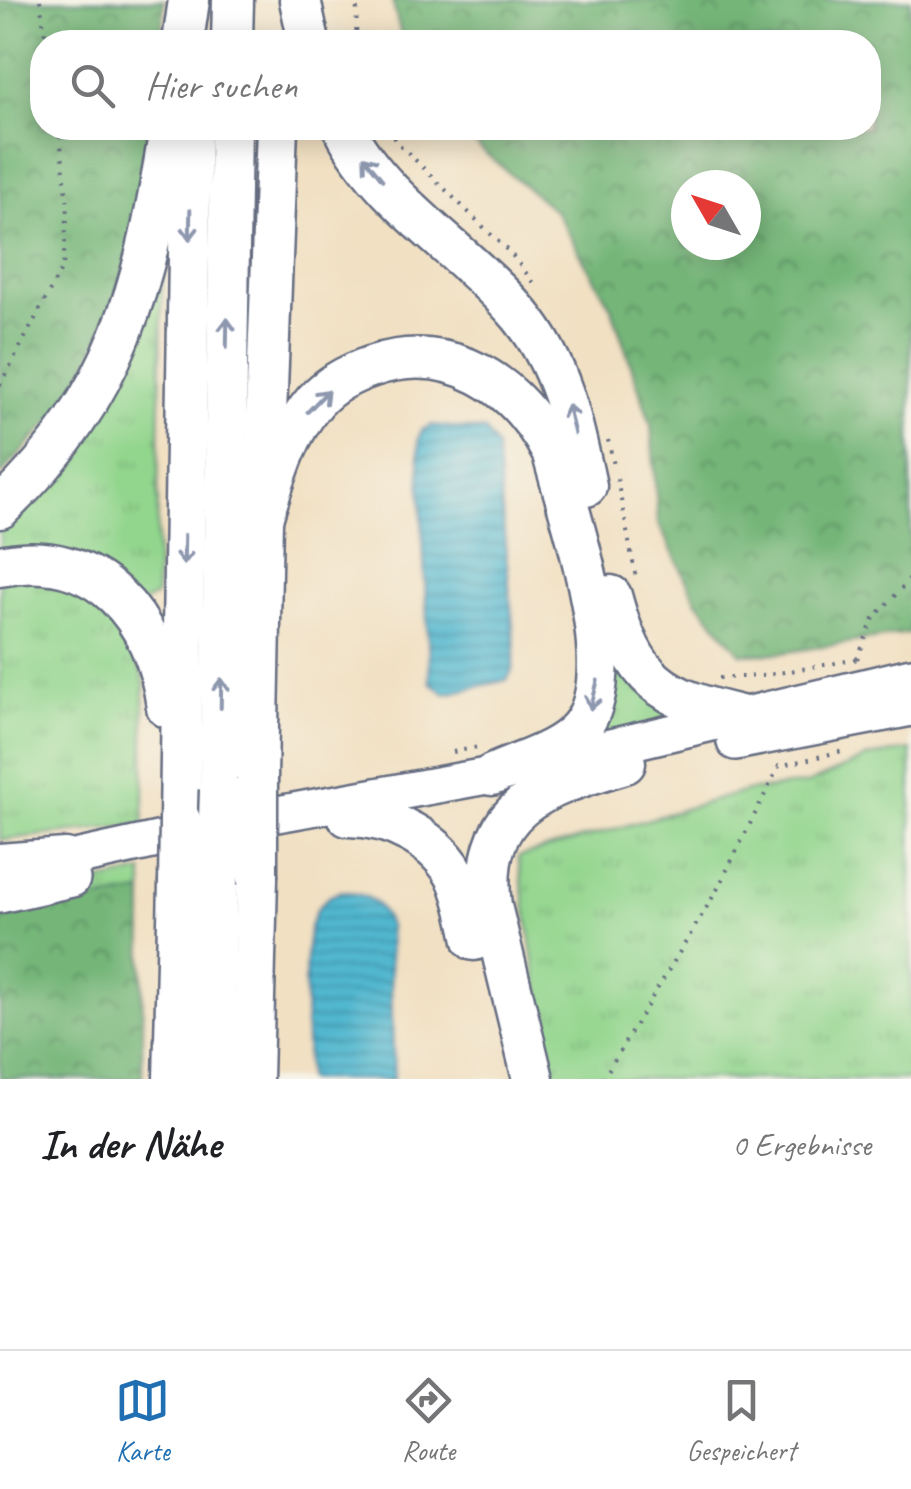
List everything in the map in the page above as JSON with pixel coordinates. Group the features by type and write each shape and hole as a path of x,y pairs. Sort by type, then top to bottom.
{"highway":[{"path":"185,30 191,0"},
{"path":"191,0 192,30"},
{"path":"232,30 233,0"},
{"path":"281,30 282,0"},
{"path":"300,0 306,30"},
{"path":"0,508 47,462 87,408 113,358 138,291 168,140"},
{"path":"192,140 203,793"},
{"path":"174,1079 198,883 230,140"},
{"path":"262,519 277,140"},
{"path":"350,140 394,194 522,318 550,359 567,401 609,590 630,654 667,692 686,702 744,718"},
{"path":"203,793 262,519 294,430 317,399 345,377 392,360 434,358 466,366 521,404 540,426 553,454 598,643 598,684 589,715 568,740 492,775"},
{"path":"0,566 24,561 56,564 88,575 114,593 141,622 203,793 257,877 252,1079"},
{"path":"533,1079 492,906 488,880 494,846 522,803 563,782 625,763"},
{"path":"348,816 368,816 397,824 432,848 457,878 508,1079"},
{"path":"0,864 71,869"},
{"path":"198,883 213,1079"}],"main road":[{"path":"0,895 71,869 272,816 492,775 744,718 867,666 911,676"},
{"path":"0,875 71,869 911,708"}],"path":[{"path":"40,0 44,30"},
{"path":"356,30 357,0"},
{"path":"0,385 63,266 68,206 61,140"},
{"path":"710,676 736,680 867,666 874,618 911,578"},
{"path":"603,1079 717,890 779,766"}],"green space":[{"path":"0,0 164,0 162,30 30,30 30,140 152,140 136,228 101,334 64,404 0,476"},
{"path":"392,0 911,0 911,633 781,653 741,654 697,601 658,523 651,424 612,309 556,212 472,140 881,140 881,30 400,30"},
{"path":"163,255 156,596 142,603 0,552 0,528 52,475"},
{"path":"53,578 123,619 144,680 144,824 0,840 0,579"},
{"path":"605,631 700,717 577,741"},
{"path":"911,750 911,1079 552,1079 518,857 746,791 807,784 868,757"},
{"path":"143,872 143,892 27,911 0,921 0,903"},
{"path":"143,892 142,1079 0,1079 0,921 27,911"}],"water":[{"path":"432,425 485,431 496,447 515,648 513,669 507,680 446,694 430,682 418,439 422,430"},
{"path":"341,891 371,900 389,926 394,1079 307,1079 305,973 309,933 321,905"}]}
